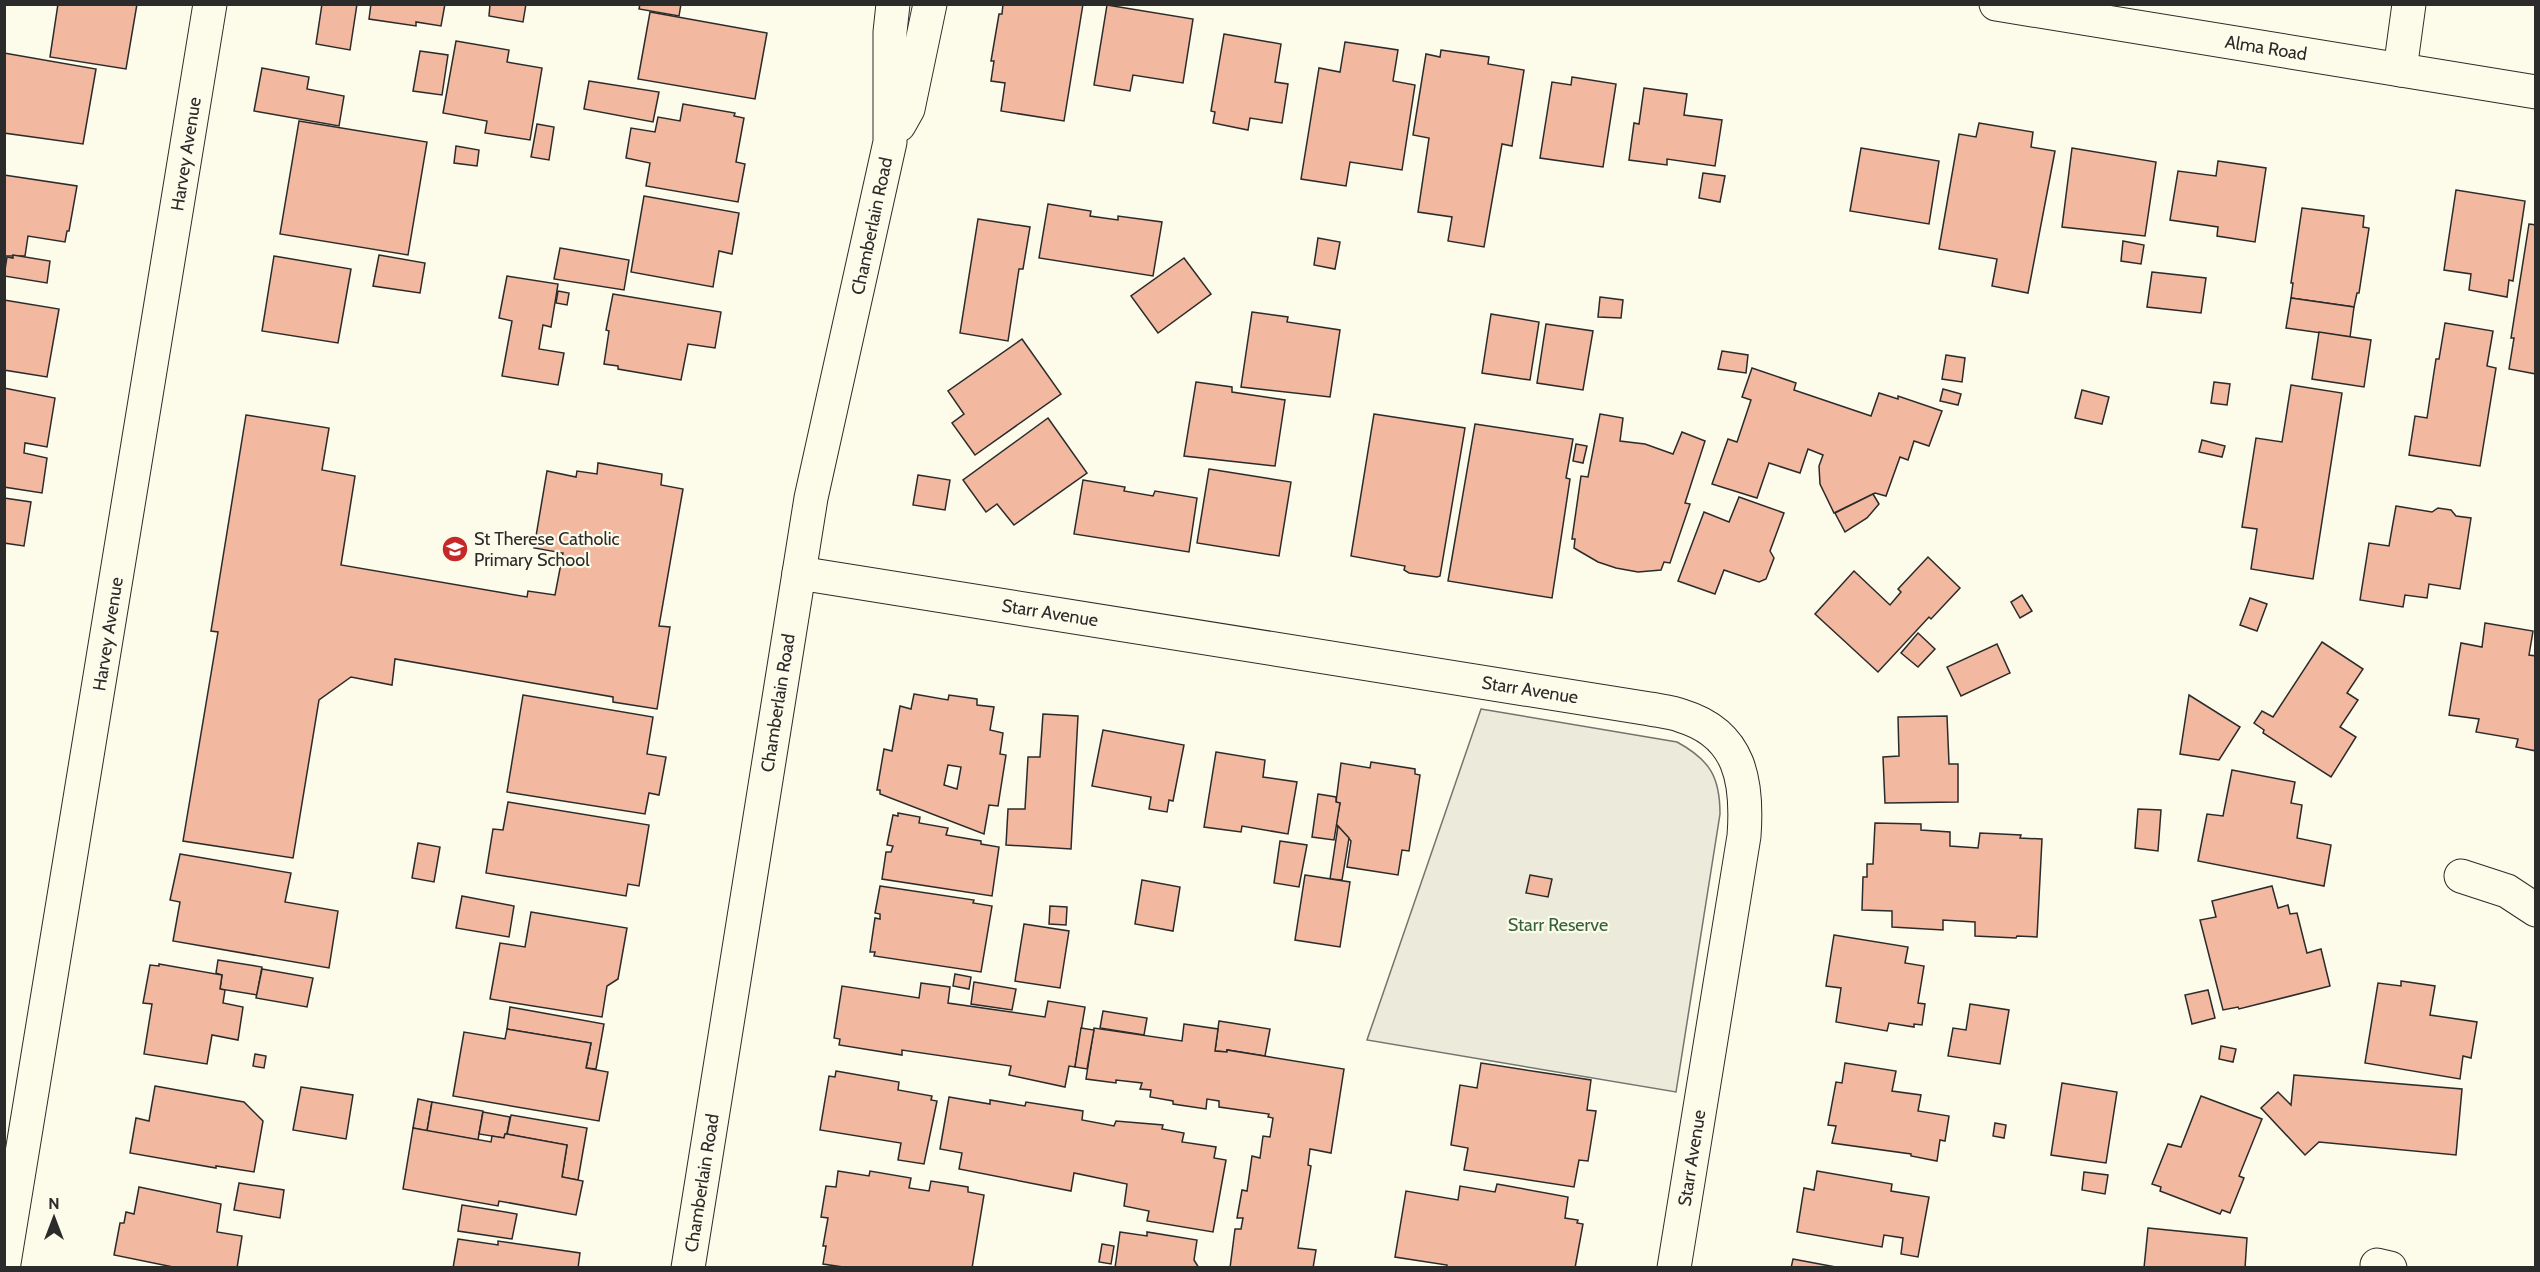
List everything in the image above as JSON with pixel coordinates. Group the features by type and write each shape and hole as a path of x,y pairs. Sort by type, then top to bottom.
{"street":[{"name":"Harvey Avenue","path":"4,1263 210,4"},
{"name":"Chamberlain Road","path":"688,1268 811,498 890,142 890,32 893,4"},
{"name":"Chamberlain Road","path":"890,142 908,109 930,4"},
{"name":"Alma Road","path":"1996,4 2535,92"},
{"path":"2400,70 2409,4"},
{"name":"Starr Avenue","path":"799,573 1650,709 1682,716 1709,728 1731,749 1742,775 1746,806 1744,836 1674,1268"},
{"path":"2462,876 2507,891 2535,910"}],"green space":[{"name":"Starr Reserve","path":"1481,709 1677,742 1698,756 1711,771 1718,790 1720,814 1676,1092 1367,1040"}],"building":[{"path":"58,4 137,4 126,69 50,57"},
{"path":"322,4 357,4 350,50 316,44"},
{"path":"371,4 445,4 441,26 416,22 416,26 369,19"},
{"path":"490,4 526,4 523,22 489,16"},
{"path":"640,4 681,4 679,16 639,9"},
{"path":"1003,4 1083,4 1064,121 1001,111 1005,83 991,81 994,61 991,61 999,14 1002,14"},
{"path":"1107,5 1193,19 1183,83 1133,75 1130,91 1094,85"},
{"path":"650,12 767,33 755,99 638,79"},
{"path":"1224,34 1281,44 1275,82 1288,84 1282,123 1250,118 1248,130 1213,123 1215,112 1211,111"},
{"path":"456,41 509,50 507,62 542,68 530,140 485,133 487,121 443,113"},
{"path":"1345,42 1398,50 1393,81 1415,85 1402,170 1350,162 1346,186 1301,179 1319,68 1340,72"},
{"path":"1441,50 1489,57 1488,64 1524,70 1512,146 1502,144 1484,247 1448,241 1452,217 1418,212 1429,138 1413,135 1426,54 1440,57"},
{"path":"420,51 448,55 442,95 413,91"},
{"path":"4,53 96,69 83,144 4,133"},
{"path":"262,68 309,77 307,89 344,96 339,126 254,111"},
{"path":"1572,77 1616,84 1603,167 1540,158 1552,82 1571,85"},
{"path":"589,81 659,92 653,122 584,109"},
{"path":"1644,88 1687,94 1684,115 1722,120 1715,166 1667,159 1667,165 1629,160 1634,123 1639,124"},
{"path":"683,104 735,113 734,116 744,118 736,162 745,164 738,202 646,186 650,163 626,158 631,128 655,132 658,117 680,121"},
{"path":"299,121 427,142 408,255 280,234"},
{"path":"1979,123 2033,132 2031,147 2055,151 2028,293 1992,286 1997,259 1939,249 1959,134 1976,137"},
{"path":"537,124 554,127 549,160 531,157"},
{"path":"456,146 479,150 477,166 454,163"},
{"path":"1861,148 1939,161 1929,224 1850,211"},
{"path":"2072,148 2156,162 2145,236 2062,227"},
{"path":"2218,161 2266,168 2255,242 2217,236 2218,227 2170,220 2178,171 2216,176"},
{"path":"1703,173 1725,176 1720,202 1699,198"},
{"path":"4,175 77,186 65,242 28,236 25,256 4,256"},
{"path":"2456,190 2525,201 2513,281 2509,280 2507,297 2469,290 2471,274 2444,270"},
{"path":"644,196 739,213 732,254 719,251 713,287 631,272"},
{"path":"1048,204 1091,211 1090,216 1118,220 1118,216 1162,222 1153,276 1039,258"},
{"path":"2302,208 2364,216 2363,227 2369,228 2359,293 2357,293 2354,307 2291,298 2293,283 2291,283"},
{"path":"978,219 1030,227 1023,269 1019,269 1008,341 960,333"},
{"path":"2529,224 2536,225 2536,374 2509,369 2514,338 2511,338"},
{"path":"1318,238 1340,242 1335,269 1314,265"},
{"path":"2123,241 2144,245 2141,264 2121,261"},
{"path":"560,248 629,260 624,290 554,279"},
{"path":"13,255 50,261 47,283 4,276 7,257 13,258"},
{"path":"379,255 425,263 420,293 373,286"},
{"path":"274,256 351,269 338,343 262,331"},
{"path":"1184,258 1211,294 1158,333 1131,296"},
{"path":"2152,272 2206,278 2201,313 2147,307"},
{"path":"507,276 558,284 551,327 543,325 539,349 564,353 558,385 502,376 512,321 499,318"},
{"path":"558,291 569,293 567,305 556,303"},
{"path":"613,294 721,312 715,348 688,344 681,380 618,369 618,366 604,364 609,331 606,330"},
{"path":"1600,297 1623,300 1621,318 1598,317"},
{"path":"2291,298 2354,307 2350,337 2286,328"},
{"path":"4,300 59,309 47,377 4,370"},
{"path":"1252,312 1288,317 1287,322 1340,330 1330,397 1241,387"},
{"path":"1491,314 1539,322 1530,380 1482,373"},
{"path":"2445,323 2493,331 2487,366 2496,368 2480,466 2409,455 2415,416 2427,418 2436,359 2439,359"},
{"path":"1546,324 1593,331 1583,390 1537,383"},
{"path":"2319,332 2371,340 2364,387 2312,379"},
{"path":"1022,339 1061,394 975,455 952,423 964,414 948,391"},
{"path":"1722,351 1748,355 1746,373 1718,369"},
{"path":"1946,355 1965,358 1962,382 1942,379"},
{"path":"1752,368 1796,383 1794,390 1871,416 1879,393 1898,399 1898,396 1942,411 1929,446 1914,441 1908,460 1900,457 1886,496 1875,493 1834,513 1820,484 1819,466 1823,455 1808,449 1800,473 1769,463 1757,498 1712,484 1728,439 1737,442 1751,400 1742,397"},
{"path":"1196,382 1232,387 1232,392 1285,400 1275,466 1184,456"},
{"path":"2214,382 2230,384 2227,405 2211,403"},
{"path":"2291,385 2342,393 2313,579 2251,569 2257,529 2242,527 2256,438 2282,442"},
{"path":"4,388 55,398 47,447 25,443 24,453 47,458 42,493 4,487"},
{"path":"1943,389 1961,394 1958,405 1940,401"},
{"path":"2082,390 2109,397 2102,424 2075,418"},
{"path":"1374,414 1465,428 1440,576 1409,573 1404,570 1405,566 1351,556"},
{"path":"1600,414 1623,418 1620,441 1645,444 1673,454 1682,432 1705,441 1685,503 1690,504 1670,563 1664,562 1661,570 1638,572 1616,568 1598,562 1574,548 1575,539 1572,539 1581,476 1588,477"},
{"path":"246,415 329,428 322,470 355,476 341,565 527,597 528,591 555,595 563,553 534,548 547,471 576,477 577,471 597,474 598,463 662,474 661,485 683,489 659,626 670,627 657,709 613,702 613,697 395,659 392,685 351,677 319,700 293,858 183,841 218,632 211,631"},
{"path":"1048,418 1087,473 1014,525 997,504 986,512 963,480"},
{"path":"1475,424 1573,439 1566,478 1570,479 1552,598 1448,581"},
{"path":"2202,440 2225,446 2222,457 2199,452"},
{"path":"1576,444 1587,446 1583,463 1573,461"},
{"path":"1209,469 1291,482 1279,556 1197,543"},
{"path":"918,475 950,480 945,510 913,505"},
{"path":"1083,480 1125,487 1124,491 1153,496 1155,491 1197,498 1189,552 1074,534"},
{"path":"1873,494 1879,504 1867,518 1845,532 1835,513"},
{"path":"1739,497 1784,513 1770,551 1774,558 1766,579 1759,582 1724,570 1715,594 1678,581 1704,512 1729,522"},
{"path":"4,498 31,502 24,546 4,543"},
{"path":"2396,506 2432,512 2438,508 2451,510 2456,516 2471,518 2460,589 2429,584 2427,598 2405,595 2403,607 2360,600 2369,543 2389,546"},
{"path":"1928,557 1960,588 1931,619 1929,617 1878,672 1815,614 1854,571 1890,605 1901,592 1898,589"},
{"path":"2022,595 2032,611 2020,618 2011,602"},
{"path":"2250,598 2267,604 2257,631 2240,625"},
{"path":"2485,623 2533,631 2529,655 2536,656 2536,751 2516,747 2518,739 2476,732 2479,719 2449,715 2461,643 2482,647"},
{"path":"1918,633 1935,649 1918,667 1901,653"},
{"path":"2322,642 2363,669 2347,693 2358,700 2340,727 2356,737 2331,777 2263,733 2264,730 2254,723 2262,711 2273,717"},
{"path":"1997,644 2010,673 1961,696 1947,667"},
{"path":"914,694 948,700 949,695 977,699 977,705 994,707 990,730 1003,733 1000,754 1006,755 998,806 989,805 984,834 880,794 880,790 877,790 884,749 892,751 900,706 911,709","holes":["948,765 961,767 957,789 944,785"]},
{"path":"523,695 653,717 647,754 666,757 659,795 649,793 645,814 507,792"},
{"path":"2189,695 2240,727 2219,760 2180,754"},
{"path":"1043,714 1078,716 1071,849 1006,845 1008,809 1025,809 1028,757 1040,757"},
{"path":"1947,716 1949,764 1958,764 1958,802 1885,803 1883,757 1899,756 1898,717"},
{"path":"1103,730 1184,745 1173,801 1169,800 1167,812 1149,809 1151,797 1092,786"},
{"path":"1216,752 1265,760 1263,777 1297,782 1288,834 1242,826 1241,832 1204,827"},
{"path":"1371,762 1415,769 1415,774 1420,775 1409,851 1402,850 1398,875 1347,867 1351,841 1336,824 1340,803 1336,802 1341,763 1370,768"},
{"path":"2232,770 2295,782 2291,803 2302,805 2297,838 2331,845 2324,886 2198,861 2207,814 2223,816"},
{"path":"1318,794 1336,797 1336,802 1340,803 1334,840 1312,837"},
{"path":"508,802 649,825 639,886 628,884 626,896 486,873 493,829 503,830"},
{"path":"2138,809 2161,810 2158,851 2135,848"},
{"path":"898,813 920,817 919,823 948,828 946,835 981,841 981,844 999,847 992,896 882,879 886,852 891,852 893,846 887,845 893,815 898,816"},
{"path":"1875,823 1921,824 1921,830 1950,832 1950,846 1978,848 1980,833 2021,835 2020,838 2042,839 2037,937 1975,936 1975,922 1943,920 1943,930 1892,927 1892,911 1862,910 1863,877 1867,877 1867,864 1873,864"},
{"path":"1338,826 1349,838 1342,880 1330,879"},
{"path":"1280,841 1307,845 1299,887 1274,883"},
{"path":"418,843 440,847 434,882 412,878"},
{"path":"180,854 291,873 285,902 338,911 329,968 173,941 180,902 170,900"},
{"path":"1305,875 1350,882 1340,947 1295,940"},
{"path":"1530,875 1552,879 1548,897 1526,893"},
{"path":"1142,880 1180,887 1173,931 1135,924"},
{"path":"880,886 974,900 973,903 992,906 981,972 874,956 875,952 870,952 875,918 880,919 880,914 875,913"},
{"path":"2272,886 2278,908 2288,905 2290,914 2297,913 2307,953 2321,949 2330,986 2239,1009 2238,1007 2223,1010 2200,920 2216,917 2212,901"},
{"path":"462,896 514,906 509,937 456,928"},
{"path":"1050,906 1067,907 1066,925 1049,924"},
{"path":"531,912 627,928 618,979 607,986 602,1017 490,999 500,943 525,947"},
{"path":"1024,924 1069,931 1060,988 1015,981"},
{"path":"1834,935 1908,947 1905,963 1924,966 1918,1003 1925,1004 1922,1025 1914,1024 1914,1027 1889,1023 1887,1031 1836,1022 1841,988 1826,986"},
{"path":"218,960 262,967 257,995 220,989 222,975 216,973"},
{"path":"159,964 222,975 220,989 225,990 223,1003 243,1007 238,1040 212,1035 207,1064 144,1054 152,1004 143,1003 150,965 159,966"},
{"path":"262,969 313,978 307,1007 256,998"},
{"path":"955,974 971,977 969,989 953,986"},
{"path":"2401,981 2435,986 2430,1015 2477,1022 2471,1058 2463,1056 2460,1079 2365,1063 2378,983 2401,986"},
{"path":"974,982 1016,989 1012,1010 971,1004"},
{"path":"921,983 950,987 948,1003 1045,1017 1048,1001 1085,1007 1075,1067 1069,1066 1065,1087 1009,1075 1011,1066 902,1050 902,1055 839,1045 840,1039 834,1038 842,986 919,998"},
{"path":"2208,990 2215,1018 2192,1024 2185,995"},
{"path":"1970,1004 2009,1010 2000,1064 1948,1056 1953,1028 1966,1030"},
{"path":"510,1007 604,1024 596,1069 586,1068 591,1043 507,1029"},
{"path":"1103,1011 1147,1018 1144,1035 1100,1028"},
{"path":"1219,1021 1270,1029 1265,1056 1227,1050 1227,1052 1215,1051"},
{"path":"1184,1024 1218,1029 1215,1051 1227,1052 1227,1050 1344,1069 1331,1153 1310,1149 1308,1165 1311,1166 1298,1248 1316,1250 1313,1268 1230,1268 1235,1229 1241,1229 1243,1218 1237,1218 1242,1190 1247,1191 1252,1156 1260,1158 1263,1136 1270,1137 1273,1118 1268,1117 1269,1114 1219,1107 1219,1101 1207,1099 1206,1109 1173,1104 1173,1101 1150,1097 1151,1090 1140,1089 1142,1083 1116,1080 1116,1083 1086,1079 1094,1028 1182,1041"},
{"path":"1081,1028 1094,1030 1087,1069 1075,1067"},
{"path":"507,1029 591,1043 586,1068 608,1072 599,1121 453,1096 464,1032 505,1039"},
{"path":"2221,1046 2236,1049 2233,1062 2219,1059"},
{"path":"255,1054 266,1056 264,1068 253,1066"},
{"path":"1481,1063 1591,1080 1587,1110 1596,1111 1588,1161 1579,1160 1574,1187 1464,1170 1468,1148 1451,1145 1460,1085 1477,1088"},
{"path":"1845,1063 1896,1071 1892,1091 1921,1095 1918,1111 1949,1116 1945,1141 1940,1140 1937,1161 1911,1156 1911,1154 1832,1143 1836,1126 1828,1125 1836,1082 1842,1083"},
{"path":"836,1071 899,1082 898,1090 932,1096 931,1100 937,1101 924,1164 898,1160 901,1143 820,1130 829,1076 835,1077"},
{"path":"2294,1075 2462,1089 2456,1155 2319,1142 2305,1155 2261,1108 2278,1092 2291,1105"},
{"path":"2062,1083 2117,1092 2106,1163 2051,1155"},
{"path":"155,1086 244,1102 263,1121 254,1172 216,1166 216,1168 130,1153 136,1118 149,1121"},
{"path":"301,1087 353,1095 346,1139 293,1130"},
{"path":"2201,1096 2262,1119 2239,1176 2244,1178 2230,1213 2222,1210 2220,1214 2160,1191 2161,1187 2152,1184 2168,1144 2181,1147"},
{"path":"949,1097 990,1104 990,1100 1025,1106 1026,1102 1083,1111 1082,1120 1114,1126 1116,1121 1163,1125 1162,1129 1184,1133 1182,1142 1216,1147 1214,1158 1226,1160 1213,1232 1147,1221 1149,1211 1124,1206 1127,1184 1074,1173 1071,1191 959,1169 962,1153 940,1149"},
{"path":"418,1099 432,1102 427,1131 413,1128"},
{"path":"432,1102 483,1111 478,1140 427,1131"},
{"path":"483,1112 510,1117 504,1138 479,1134"},
{"path":"511,1115 587,1128 578,1180 562,1177 567,1145 507,1134"},
{"path":"1995,1123 2006,1125 2004,1138 1993,1136"},
{"path":"413,1128 491,1142 492,1136 504,1138 507,1134 567,1145 562,1177 583,1181 576,1215 499,1201 498,1206 403,1189"},
{"path":"838,1171 869,1176 870,1171 911,1178 909,1188 929,1191 931,1181 968,1187 968,1192 984,1195 972,1268 850,1268 823,1264 826,1246 823,1246 828,1218 821,1217 826,1186 836,1187"},
{"path":"1817,1171 1892,1184 1891,1191 1929,1197 1918,1257 1901,1254 1903,1238 1884,1235 1882,1247 1797,1232 1804,1188 1814,1190"},
{"path":"2084,1172 2108,1175 2105,1194 2082,1190"},
{"path":"239,1183 284,1190 280,1218 234,1210"},
{"path":"1497,1184 1568,1197 1565,1218 1578,1220 1577,1223 1583,1224 1575,1268 1446,1268 1447,1265 1395,1257 1406,1191 1458,1200 1460,1186 1495,1192"},
{"path":"139,1187 221,1204 217,1232 242,1236 237,1268 178,1268 114,1255 120,1223 124,1223 126,1212 134,1214"},
{"path":"462,1205 517,1214 512,1239 458,1231"},
{"path":"2148,1228 2247,1238 2245,1268 2144,1268"},
{"path":"1120,1232 1147,1236 1147,1232 1197,1240 1194,1260 1199,1268 1115,1268"},
{"path":"458,1239 498,1245 498,1241 580,1253 578,1268 453,1268"},
{"path":"1102,1244 1114,1246 1111,1264 1099,1262"},
{"path":"1793,1259 1841,1268 1791,1268"}],"place":[{"name":"St Therese Catholic Primary School","path":"455,549"}]}
